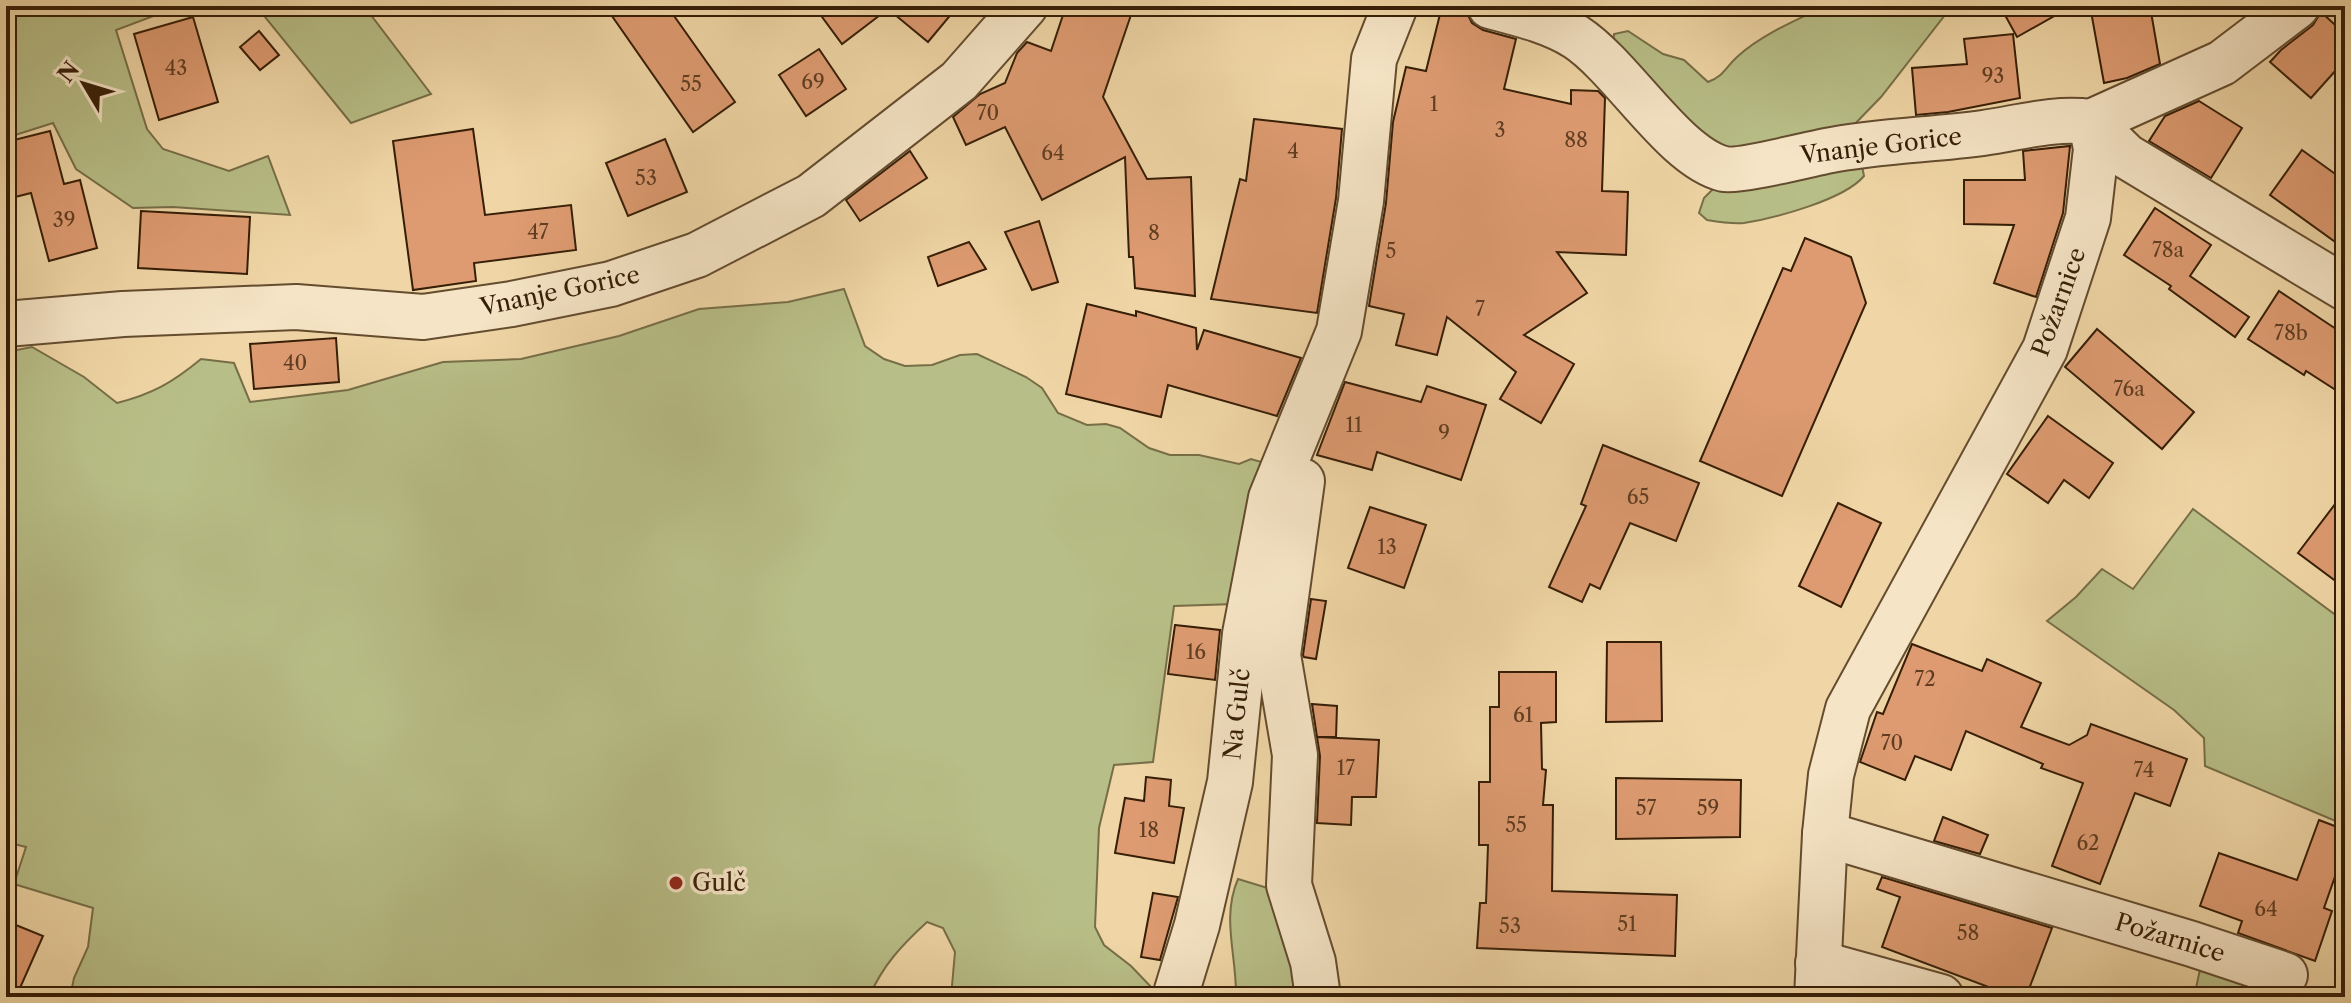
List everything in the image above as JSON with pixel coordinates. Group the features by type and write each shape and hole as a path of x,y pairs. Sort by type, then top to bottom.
{"street":[{"name":"Vnanje Gorice","path":"6,324 123,314 296,307 423,317 512,304 611,284 697,255 811,196 959,81 1025,6"},
{"name":"Na Gulč","path":"1175,997 1197,925 1230,782 1245,634 1271,498 1339,331 1361,201 1374,59 1395,6"},
{"name":"Vnanje Gorice","path":"1523,9 1578,39 1702,161 1727,170 1834,150 1985,133 2045,122 2071,119 2091,122 2222,63 2297,6"},
{"path":"2091,122 2126,156 2345,288"},
{"name":"Požarnice","path":"1941,997 1817,980 1831,775 1848,709 2045,349 2088,218 2096,149 2091,122"},
{"name":"Na Gulč","path":"1297,431 1303,474 1278,655 1295,755 1289,885 1313,962 1318,997"},
{"name":"Požarnice","path":"1825,834 2285,975"}],"green space":[{"path":"6,6 180,6 116,30 147,129 163,149 229,171 268,156 290,215 173,207 133,208 76,169 53,123 6,138"},
{"path":"256,6 364,6 431,94 351,123"},
{"path":"1826,6 1854,14 1882,6 1952,6 1881,97 1847,132 1729,154 1708,146 1613,46 1614,34 1628,31 1663,54 1684,60 1708,82 1757,42"},
{"path":"1862,166 1864,176 1854,185 1825,200 1790,212 1739,223 1707,220 1699,213 1704,198 1715,187"},
{"path":"844,289 865,346 884,359 905,366 932,365 960,355 977,354 1026,377 1042,388 1058,413 1087,425 1106,424 1120,428 1149,448 1170,455 1199,455 1239,464 1251,459 1268,464 1235,604 1174,606 1153,762 1114,765 1099,828 1095,927 1104,945 1131,966 1153,989 1150,997 951,997 955,952 943,928 927,922 894,956 869,997 70,997 74,978 88,947 93,908 14,884 26,847 6,842 6,352 32,347 84,377 117,403 161,387 201,359 234,363 250,402 348,390 443,362 521,359 619,336 699,309 788,302"},
{"path":"2193,509 2345,622 2345,825 2205,766 2204,738 2174,710 2047,621 2076,597 2102,569 2133,589"},
{"path":"1238,879 1271,889 1300,997 1236,997 1230,923"},
{"path":"2201,965 2309,997 2194,997"}],"building":[{"path":"605,6 667,6 735,102 693,132"},
{"path":"814,6 958,6 928,42 888,9 842,44"},
{"path":"1066,6 1104,6 1131,15 1103,97 1147,179 1191,177 1195,296 1135,288 1133,257 1129,257 1125,157 1042,200 1005,127 966,145 953,117 980,94 1005,83 1017,53 1027,42 1051,51"},
{"path":"1442,6 1466,11 1472,23 1483,30 1516,39 1504,89 1571,104 1571,90 1598,91 1605,98 1602,191 1628,192 1626,255 1557,252 1587,293 1524,335 1574,364 1541,423 1500,399 1516,372 1447,317 1437,355 1396,345 1404,314 1369,306 1386,203 1393,122 1406,67 1426,71"},
{"path":"2000,6 2072,6 2017,37"},
{"path":"2090,6 2150,6 2160,64 2127,78 2104,83"},
{"path":"2321,12 2345,34 2345,60 2311,98 2270,62 2313,25"},
{"path":"193,17 218,102 159,120 134,34"},
{"path":"259,31 279,55 260,70 240,47"},
{"path":"2013,34 2020,98 1916,115 1912,68 1967,64 1964,39"},
{"path":"819,49 846,89 806,116 779,75"},
{"path":"2199,101 2242,128 2211,178 2149,141 2165,116"},
{"path":"1254,119 1342,129 1336,198 1317,313 1211,299 1240,179 1246,181"},
{"path":"473,129 485,215 571,205 576,250 474,263 476,281 413,290 393,141"},
{"path":"50,131 64,184 80,180 97,248 49,261 31,193 15,197 6,162 6,142"},
{"path":"665,139 687,192 628,216 606,163"},
{"path":"2070,146 2063,213 2036,297 1994,283 2014,225 1964,224 1964,180 2025,180 2023,151"},
{"path":"2302,150 2345,181 2345,226 2334,241 2270,195"},
{"path":"910,151 927,178 860,221 846,200"},
{"path":"2155,208 2211,245 2190,276 2249,317 2235,337 2169,289 2171,286 2124,255"},
{"path":"141,211 250,217 247,274 138,268"},
{"path":"1039,221 1058,282 1032,290 1005,232"},
{"path":"1805,238 1851,257 1866,303 1782,496 1700,461 1783,268 1791,271"},
{"path":"969,242 986,269 938,286 928,257"},
{"path":"2279,291 2345,335 2345,396 2306,371 2304,375 2248,339"},
{"path":"1087,304 1136,316 1136,311 1196,328 1197,350 1204,330 1301,358 1277,416 1168,385 1161,417 1066,394"},
{"path":"2097,329 2194,412 2162,449 2065,367"},
{"path":"336,338 339,382 254,389 250,344"},
{"path":"1345,382 1421,402 1427,386 1486,405 1461,480 1377,452 1372,470 1317,455"},
{"path":"2048,416 2113,463 2089,498 2064,480 2048,503 2007,474"},
{"path":"1603,445 1699,483 1676,541 1630,523 1600,589 1590,584 1582,602 1549,587 1586,506 1581,504"},
{"path":"2345,491 2345,588 2298,553"},
{"path":"1838,503 1881,523 1841,607 1799,586"},
{"path":"1370,507 1426,525 1404,588 1348,568"},
{"path":"1311,599 1326,601 1316,659 1303,655"},
{"path":"1175,625 1220,630 1215,680 1168,674"},
{"path":"1607,642 1661,642 1662,721 1606,722"},
{"path":"1912,644 1982,671 1987,659 2041,683 2021,727 2069,745 2087,735 2091,724 2187,759 2170,806 2135,793 2100,884 2052,866 2083,783 2041,768 2043,764 1966,731 1951,770 1915,756 1905,780 1860,762 1877,712 1883,714"},
{"path":"1499,672 1556,672 1556,722 1541,723 1542,769 1546,770 1543,805 1553,805 1552,891 1677,895 1675,956 1477,948 1480,903 1486,903 1488,845 1479,845 1479,782 1490,782 1490,707 1499,707"},
{"path":"1312,704 1337,706 1336,737 1317,737"},
{"path":"1317,737 1379,740 1376,797 1352,797 1351,825 1317,823 1320,756"},
{"path":"1146,777 1171,780 1169,806 1184,808 1174,863 1115,853 1125,798 1144,801"},
{"path":"1616,778 1741,780 1740,837 1616,839"},
{"path":"1943,817 1988,835 1980,854 1934,841"},
{"path":"2319,820 2345,830 2345,848 2324,908 2332,911 2315,961 2238,933 2242,921 2200,906 2219,853 2297,880"},
{"path":"1882,877 2052,928 2026,997 2015,997 1882,947 1900,897 1877,889"},
{"path":"1153,893 1178,897 1160,960 1141,957"},
{"path":"6,921 43,936 16,997 6,997"}],"place":[{"name":"Gulč","path":"676,883"}]}
